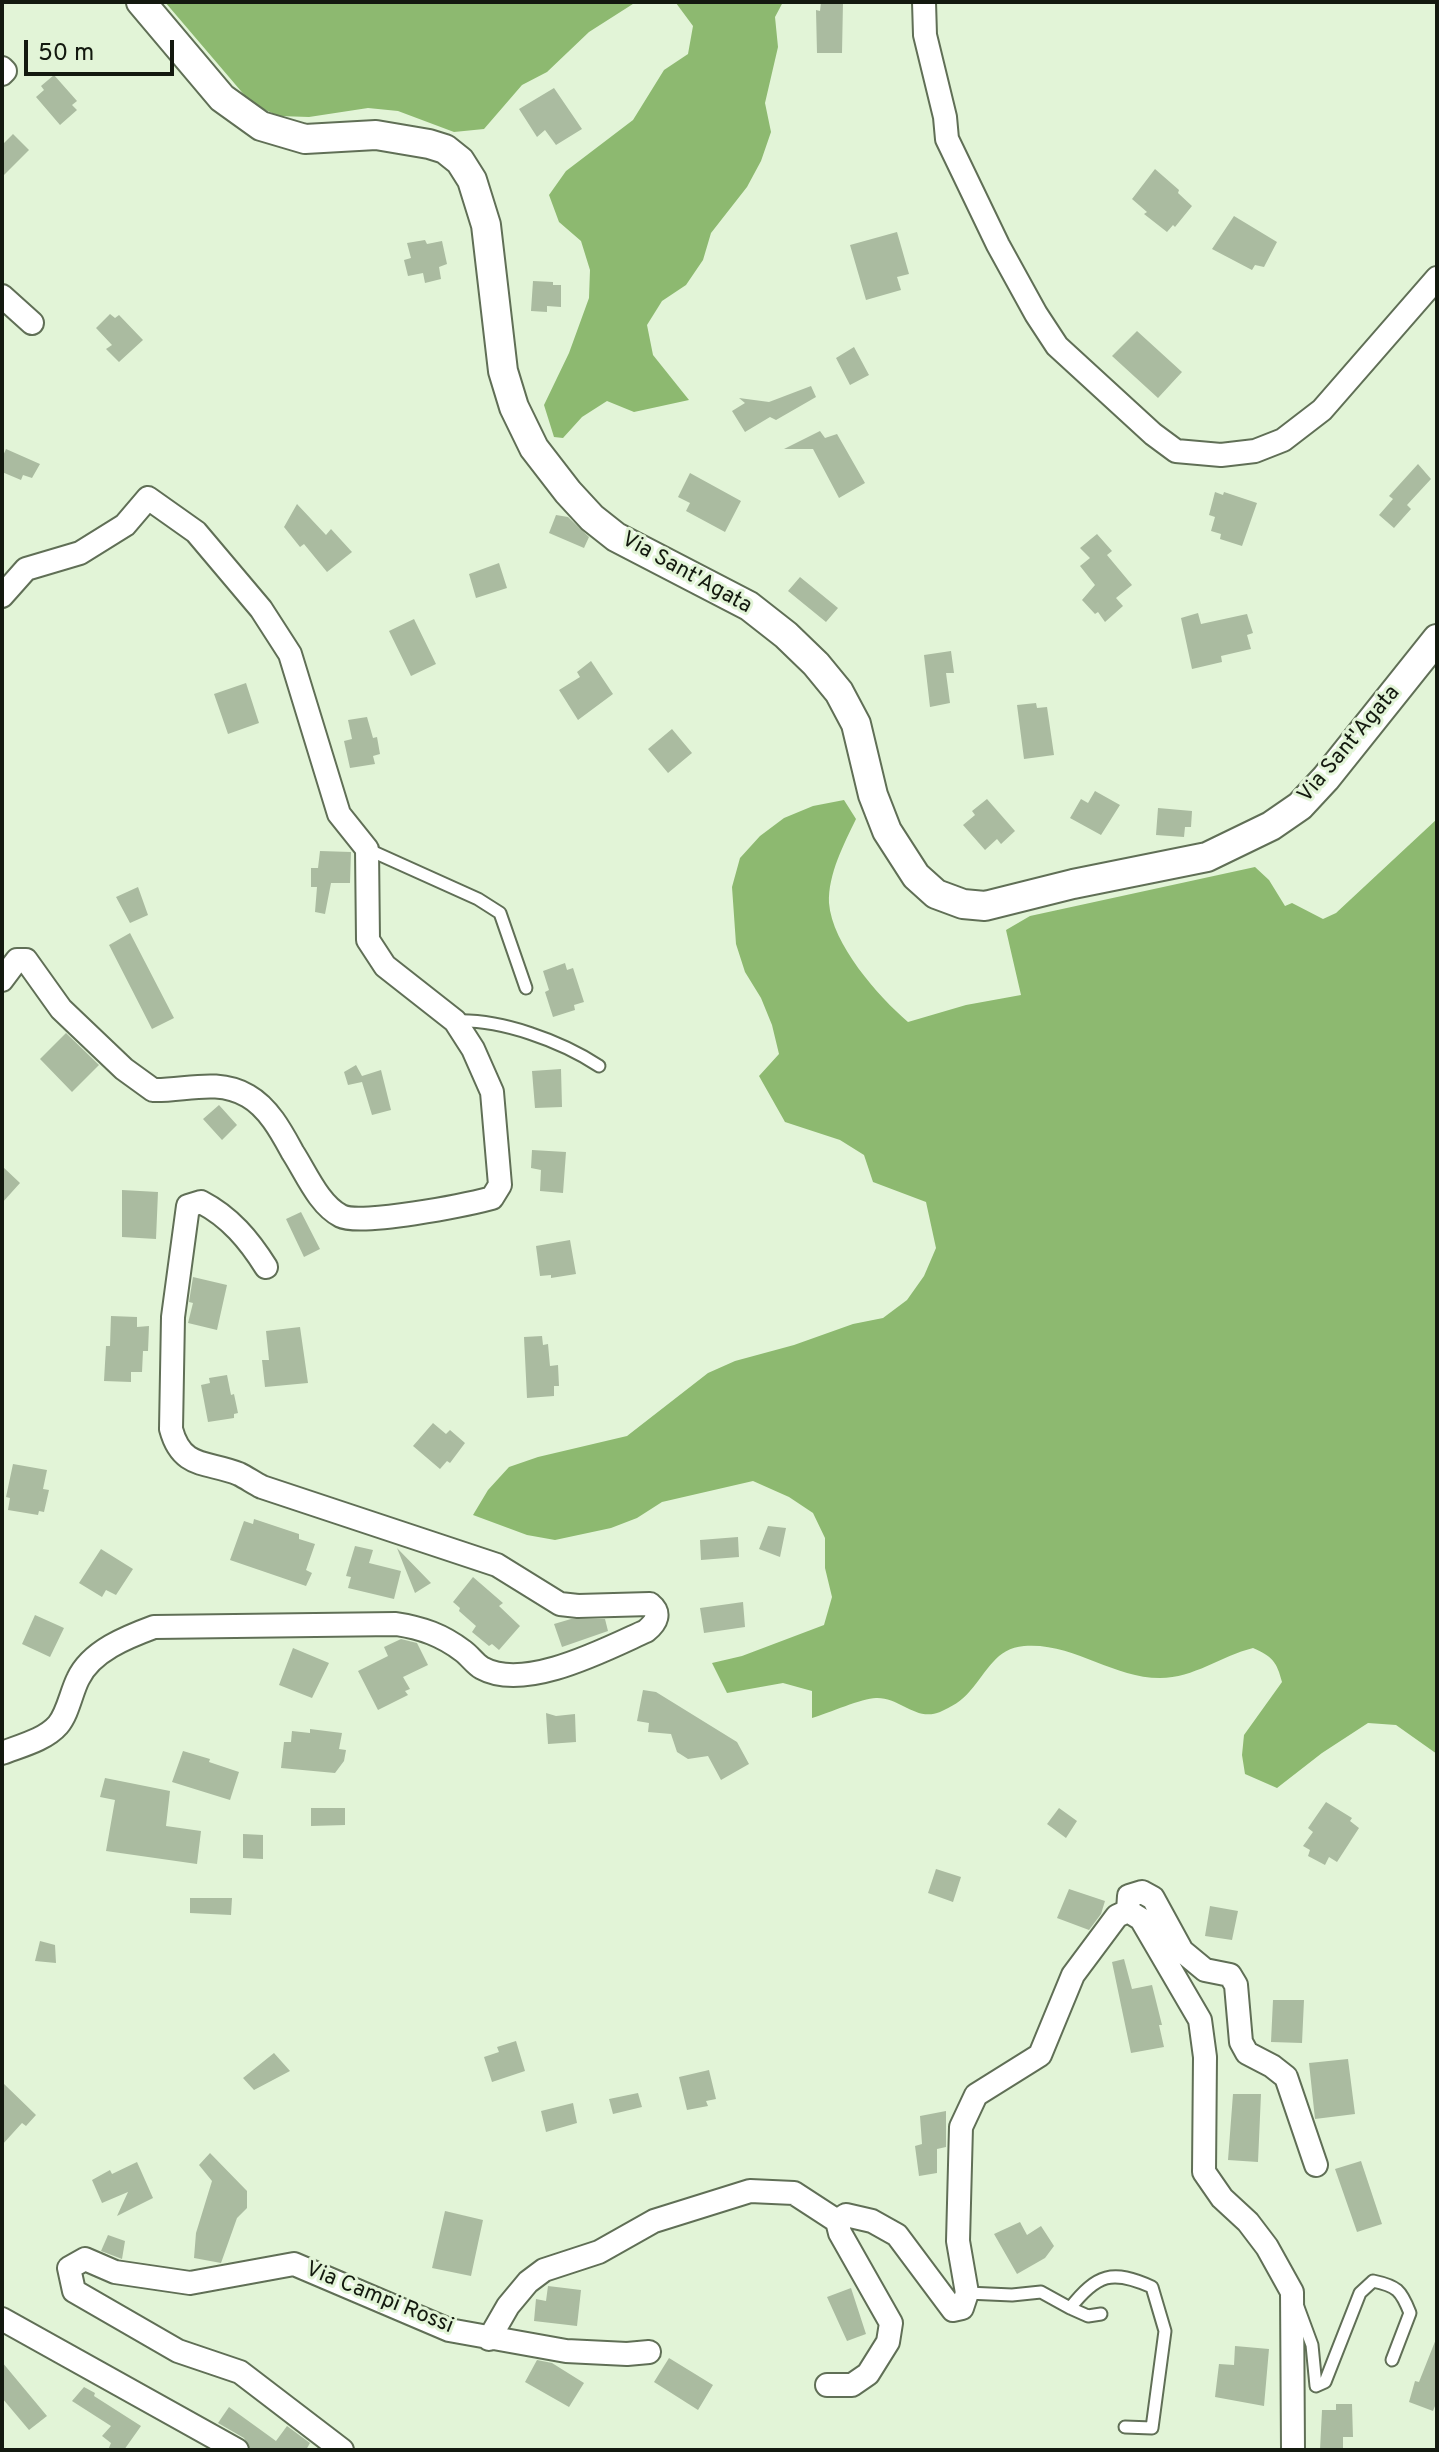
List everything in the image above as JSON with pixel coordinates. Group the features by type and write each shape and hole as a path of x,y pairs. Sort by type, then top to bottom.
{"street":[{"name":"Via Sant'Agata","path":"141,2 222,98 261,126 305,139 376,135 429,144 445,149 460,161 472,180 486,225 503,371 514,407 534,448 568,492 592,518 616,537 749,606 816,664 839,692 856,724 873,795 887,831 916,876 936,894 963,904 985,906 1073,884 1207,857 1271,826 1300,806 1326,778 1437,639"},
{"path":"924,2 925,35 945,117 947,139 998,245 1036,314 1057,346 1153,434 1176,451 1221,455 1255,451 1283,440 1322,410 1437,278"},
{"path":"2,68 5,71 2,74"},
{"path":"2,296 32,323"},
{"path":"2,596 26,569 80,553 125,525 148,498 196,532 261,609 290,654 339,814 367,849 368,940 385,966 455,1021 473,1049 492,1092 500,1185 492,1198 466,1205 395,1216 344,1218 331,1209 313,1186 274,1120 248,1096 212,1084 153,1090 124,1069 61,1009 26,960 17,960 2,980"},
{"path":"2,1753 50,1732 60,1722 79,1676 91,1661 128,1637 154,1627 396,1624 426,1629 443,1637 480,1667 510,1675 580,1661 654,1625 656,1609 650,1604 560,1604 497,1565 262,1487 239,1474 192,1461 174,1440 171,1429 173,1317 188,1206 201,1202 211,1207 245,1235 266,1267"},
{"path":"1128,1911 1129,1896 1142,1892 1153,1898 1182,1951 1205,1970 1230,1975 1236,1985 1241,2042 1247,2053 1286,2077 1316,2165"},
{"path":"1128,1911 1141,1919 1200,2020 1205,2057 1204,2172 1222,2198 1248,2222 1267,2247 1292,2292 1293,2450"},
{"path":"837,2221 846,2215 872,2221 897,2235 953,2310 962,2308 967,2293 958,2241 961,2127 976,2095 1040,2055 1073,1975 1117,1916 1128,1911"},
{"path":"489,2339 508,2306 528,2282 544,2270 599,2252 654,2221 750,2191 794,2193 837,2221 840,2233 891,2323 888,2342 868,2374 852,2385 827,2385"},
{"name":"Via Campi Rossi","path":"342,2450 240,2372 178,2351 74,2291 69,2268 85,2259 115,2272 190,2283 294,2264 449,2330 566,2351 649,2352"},
{"path":"2,2319 237,2450"}],"lane":[{"path":"367,849 478,899 500,913 526,988"},
{"path":"455,1021 480,1020 509,1027 575,1050 599,1066"},
{"path":"1070,2308 1084,2290 1098,2281 1125,2275 1152,2287 1165,2331 1152,2428 1125,2427"},
{"path":"1292,2292 1312,2345 1316,2386 1325,2382 1360,2293 1373,2281 1393,2285 1404,2297 1410,2313 1392,2360"},
{"path":"967,2293 1012,2295 1041,2292 1088,2316 1101,2314"}],"green space":[{"path":"165,2 636,2 589,32 547,72 522,85 484,129 454,132 398,111 368,108 309,117 279,116 252,104"},
{"path":"671,2 783,2 775,17 778,47 765,103 771,132 761,161 747,187 711,233 703,260 686,285 662,301 647,325 653,355 689,400 634,412 607,401 582,417 563,438 554,437 544,405 569,353 589,298 590,270 581,241 559,222 549,195 566,171 633,120 664,70 688,54 693,26 676,3"},
{"path":"844,800 856,819 831,881 829,903 832,919 858,968 908,1022 966,1005 1021,995 1006,930 1030,916 1255,867 1269,880 1285,906 1292,903 1323,919 1336,913 1437,819 1437,1754 1396,1725 1368,1723 1277,1788 1245,1774 1242,1755 1244,1735 1282,1682 1273,1660 1253,1648 1196,1671 1160,1678 1125,1672 1059,1649 1024,1646 999,1656 963,1698 940,1712 923,1714 893,1701 876,1698 812,1718 812,1691 783,1683 727,1693 712,1663 742,1656 824,1625 832,1597 825,1568 825,1538 813,1513 789,1497 753,1481 662,1502 637,1518 611,1528 555,1540 527,1535 473,1515 488,1490 509,1467 627,1436 708,1373 735,1361 853,1324 883,1318 907,1300 924,1276 936,1248 926,1202 873,1182 864,1155 840,1140 785,1122 759,1076 779,1054 772,1025 761,998 745,972 736,944 732,887 740,858 760,836 784,818 813,806"}],"building":[{"path":"821,2 843,2 842,53 817,53 816,10 820,11"},
{"path":"54,75 77,101 72,105 77,110 60,125 36,97 44,90 41,86"},
{"path":"554,88 582,129 556,145 545,130 537,137 519,109"},
{"path":"13,134 29,150 2,177 2,145"},
{"path":"1155,169 1192,206 1167,232 1144,214 1147,212 1132,199"},
{"path":"1234,216 1277,242 1264,267 1255,265 1252,270 1212,249"},
{"path":"897,232 909,274 897,277 901,290 866,300 850,245"},
{"path":"425,240 427,244 442,241 447,264 439,267 441,279 425,283 423,273 408,276 404,260 411,258 407,243"},
{"path":"533,281 561,285 561,307 547,306 547,312 531,311"},
{"path":"110,314 115,318 119,315 143,340 119,362 106,349 112,345 96,328"},
{"path":"1137,331 1182,372 1158,398 1112,356"},
{"path":"854,347 869,375 850,385 836,358"},
{"path":"811,386 816,397 776,420 770,417 745,432 732,411 745,403 739,398 769,402"},
{"path":"820,431 825,438 837,434 865,483 839,498 813,449 784,449"},
{"path":"6,449 40,464 32,478 23,475 21,480 2,472"},
{"path":"1418,464 1431,479 1407,505 1411,509 1394,528 1379,515 1393,499 1389,496"},
{"path":"690,473 741,501 725,532 686,511 690,503 678,497"},
{"path":"1215,492 1257,503 1242,546 1220,539 1221,534 1211,531 1215,517 1209,515"},
{"path":"297,504 326,535 331,529 352,552 327,572 304,544 300,547 284,527"},
{"path":"556,515 568,517 589,537 584,548 549,533"},
{"path":"1097,534 1112,551 1107,555 1132,585 1116,598 1123,606 1105,622 1082,600 1095,585 1080,566 1090,558 1080,548"},
{"path":"499,563 507,588 476,598 469,574"},
{"path":"800,577 838,608 826,622 788,591"},
{"path":"1198,613 1201,624 1247,614 1253,633 1247,635 1251,649 1221,656 1222,662 1192,669 1181,618"},
{"path":"414,619 436,664 411,676 389,631"},
{"path":"951,651 954,673 946,673 950,703 930,707 924,655"},
{"path":"591,661 613,694 578,720 559,690 580,677 577,672"},
{"path":"246,683 259,723 228,734 214,694"},
{"path":"1036,703 1037,708 1047,707 1054,755 1024,759 1017,705"},
{"path":"367,717 373,738 377,737 380,754 373,756 375,764 350,768 344,741 352,739 348,720"},
{"path":"672,729 692,753 668,773 648,749"},
{"path":"1095,791 1120,805 1101,835 1070,818 1081,799 1088,803"},
{"path":"987,799 1015,831 1001,844 997,839 985,850 963,825 975,815 972,811"},
{"path":"1158,808 1192,811 1191,827 1185,827 1184,837 1156,835"},
{"path":"320,851 351,852 350,883 331,883 325,914 315,912 317,887 311,887 311,868 318,868"},
{"path":"138,887 148,915 130,923 116,897"},
{"path":"130,933 174,1018 152,1029 109,945"},
{"path":"565,963 567,970 573,968 584,1002 574,1005 575,1010 553,1017 545,992 549,990 543,971"},
{"path":"66,1033 99,1065 72,1092 40,1059"},
{"path":"356,1065 362,1076 381,1070 391,1110 372,1115 362,1082 348,1085 344,1072"},
{"path":"561,1069 562,1107 535,1108 532,1071"},
{"path":"219,1105 237,1125 222,1140 203,1119"},
{"path":"532,1150 566,1152 563,1193 540,1191 541,1170 531,1168"},
{"path":"2,1166 20,1183 2,1203"},
{"path":"122,1190 158,1192 156,1239 122,1237"},
{"path":"301,1212 320,1249 304,1257 286,1219"},
{"path":"570,1240 576,1274 551,1278 551,1275 540,1276 536,1246"},
{"path":"193,1277 227,1285 217,1330 188,1323 193,1303 189,1302"},
{"path":"111,1316 137,1317 137,1327 149,1326 148,1351 143,1351 142,1372 131,1372 131,1382 104,1381"},
{"path":"300,1327 308,1383 265,1387 262,1360 269,1360 266,1331"},
{"path":"542,1336 543,1345 548,1344 550,1366 558,1365 559,1386 554,1386 554,1396 527,1398 524,1337"},
{"path":"227,1375 238,1413 234,1414 234,1418 208,1422 201,1385 210,1383 209,1378"},
{"path":"433,1423 446,1434 450,1430 465,1443 450,1463 447,1461 440,1469 413,1446"},
{"path":"13,1464 47,1470 43,1489 49,1490 44,1512 39,1511 38,1515 8,1510 10,1498 6,1497"},
{"path":"254,1519 299,1534 299,1539 315,1544 306,1570 312,1573 306,1586 230,1560 244,1521 253,1524"},
{"path":"768,1526 786,1528 780,1557 759,1549"},
{"path":"738,1537 739,1557 701,1560 700,1540"},
{"path":"355,1546 373,1550 369,1563 401,1571 394,1599 348,1588 351,1577 346,1576"},
{"path":"397,1548 431,1583 415,1593"},
{"path":"101,1549 133,1569 116,1595 106,1590 102,1597 79,1583"},
{"path":"473,1577 503,1603 499,1606 520,1626 499,1650 472,1632 476,1626 453,1602"},
{"path":"743,1602 745,1627 704,1633 700,1608"},
{"path":"35,1615 64,1628 50,1657 22,1644"},
{"path":"571,1619 605,1619 608,1631 562,1647 554,1624"},
{"path":"401,1639 417,1643 428,1665 403,1677 410,1689 405,1691 408,1695 378,1710 358,1671 388,1656 384,1647"},
{"path":"293,1648 329,1663 312,1698 279,1685"},
{"path":"643,1690 656,1692 737,1742 749,1764 721,1780 708,1756 688,1759 677,1752 671,1734 648,1732 649,1723 637,1721"},
{"path":"546,1713 556,1716 575,1714 576,1742 548,1744"},
{"path":"310,1729 342,1733 339,1749 346,1750 344,1761 335,1773 281,1768 284,1742 291,1742 292,1731 310,1733"},
{"path":"183,1751 239,1772 230,1800 172,1782"},
{"path":"105,1778 170,1791 166,1826 201,1831 197,1864 106,1851 115,1800 100,1797"},
{"path":"1326,1802 1352,1818 1350,1821 1359,1828 1337,1862 1329,1857 1325,1865 1308,1856 1310,1850 1303,1846 1313,1832 1308,1828"},
{"path":"311,1808 345,1808 345,1825 311,1826"},
{"path":"1059,1808 1077,1821 1066,1838 1047,1824"},
{"path":"243,1834 263,1835 263,1859 243,1858"},
{"path":"936,1869 961,1877 953,1902 928,1893"},
{"path":"1069,1889 1105,1901 1101,1914 1089,1930 1057,1918"},
{"path":"190,1898 232,1898 231,1915 190,1913"},
{"path":"1210,1906 1238,1911 1232,1940 1205,1936"},
{"path":"40,1941 55,1945 56,1963 35,1961"},
{"path":"1124,1959 1132,1989 1152,1985 1164,2047 1131,2053 1112,1962"},
{"path":"1273,2000 1304,2000 1302,2043 1271,2042"},
{"path":"516,2041 525,2071 492,2082 484,2057 499,2052 497,2047"},
{"path":"274,2053 290,2071 254,2090 243,2078"},
{"path":"1348,2059 1355,2114 1315,2119 1309,2063"},
{"path":"709,2070 716,2099 706,2101 708,2106 687,2110 679,2077"},
{"path":"2,2082 36,2115 26,2126 22,2123 2,2145"},
{"path":"638,2093 642,2107 613,2114 609,2099"},
{"path":"1233,2094 1261,2094 1258,2162 1228,2160"},
{"path":"573,2103 577,2123 546,2132 541,2111"},
{"path":"946,2111 946,2147 937,2149 937,2173 919,2176 915,2146 922,2144 920,2116"},
{"path":"210,2153 247,2191 247,2208 237,2218 221,2263 194,2258 196,2233 212,2181 199,2165"},
{"path":"1361,2161 1382,2224 1357,2232 1335,2169"},
{"path":"137,2162 153,2198 117,2216 128,2192 102,2203 92,2180 110,2170 112,2174"},
{"path":"445,2211 483,2220 471,2276 432,2268"},
{"path":"1020,2222 1027,2235 1041,2226 1054,2246 1045,2258 1017,2274 994,2234"},
{"path":"108,2235 125,2241 122,2259 101,2251"},
{"path":"548,2286 581,2290 577,2326 534,2321 536,2299 546,2301"},
{"path":"851,2288 866,2334 847,2341 827,2297"},
{"path":"1436,2339 1437,2401 1433,2411 1409,2402 1415,2381 1419,2382"},
{"path":"1235,2346 1269,2349 1264,2406 1215,2397 1219,2364 1234,2365"},
{"path":"669,2358 713,2385 698,2410 654,2382"},
{"path":"537,2360 552,2363 584,2383 569,2407 525,2382"},
{"path":"2,2362 47,2416 29,2430 2,2398"},
{"path":"84,2387 141,2426 124,2450 108,2450 111,2443 102,2436 111,2426 72,2401"},
{"path":"1336,2404 1352,2404 1353,2437 1343,2437 1343,2450 1320,2450 1322,2410 1336,2410"},
{"path":"229,2407 276,2441 287,2426 310,2443 306,2450 251,2450 244,2438 218,2423"}]}
